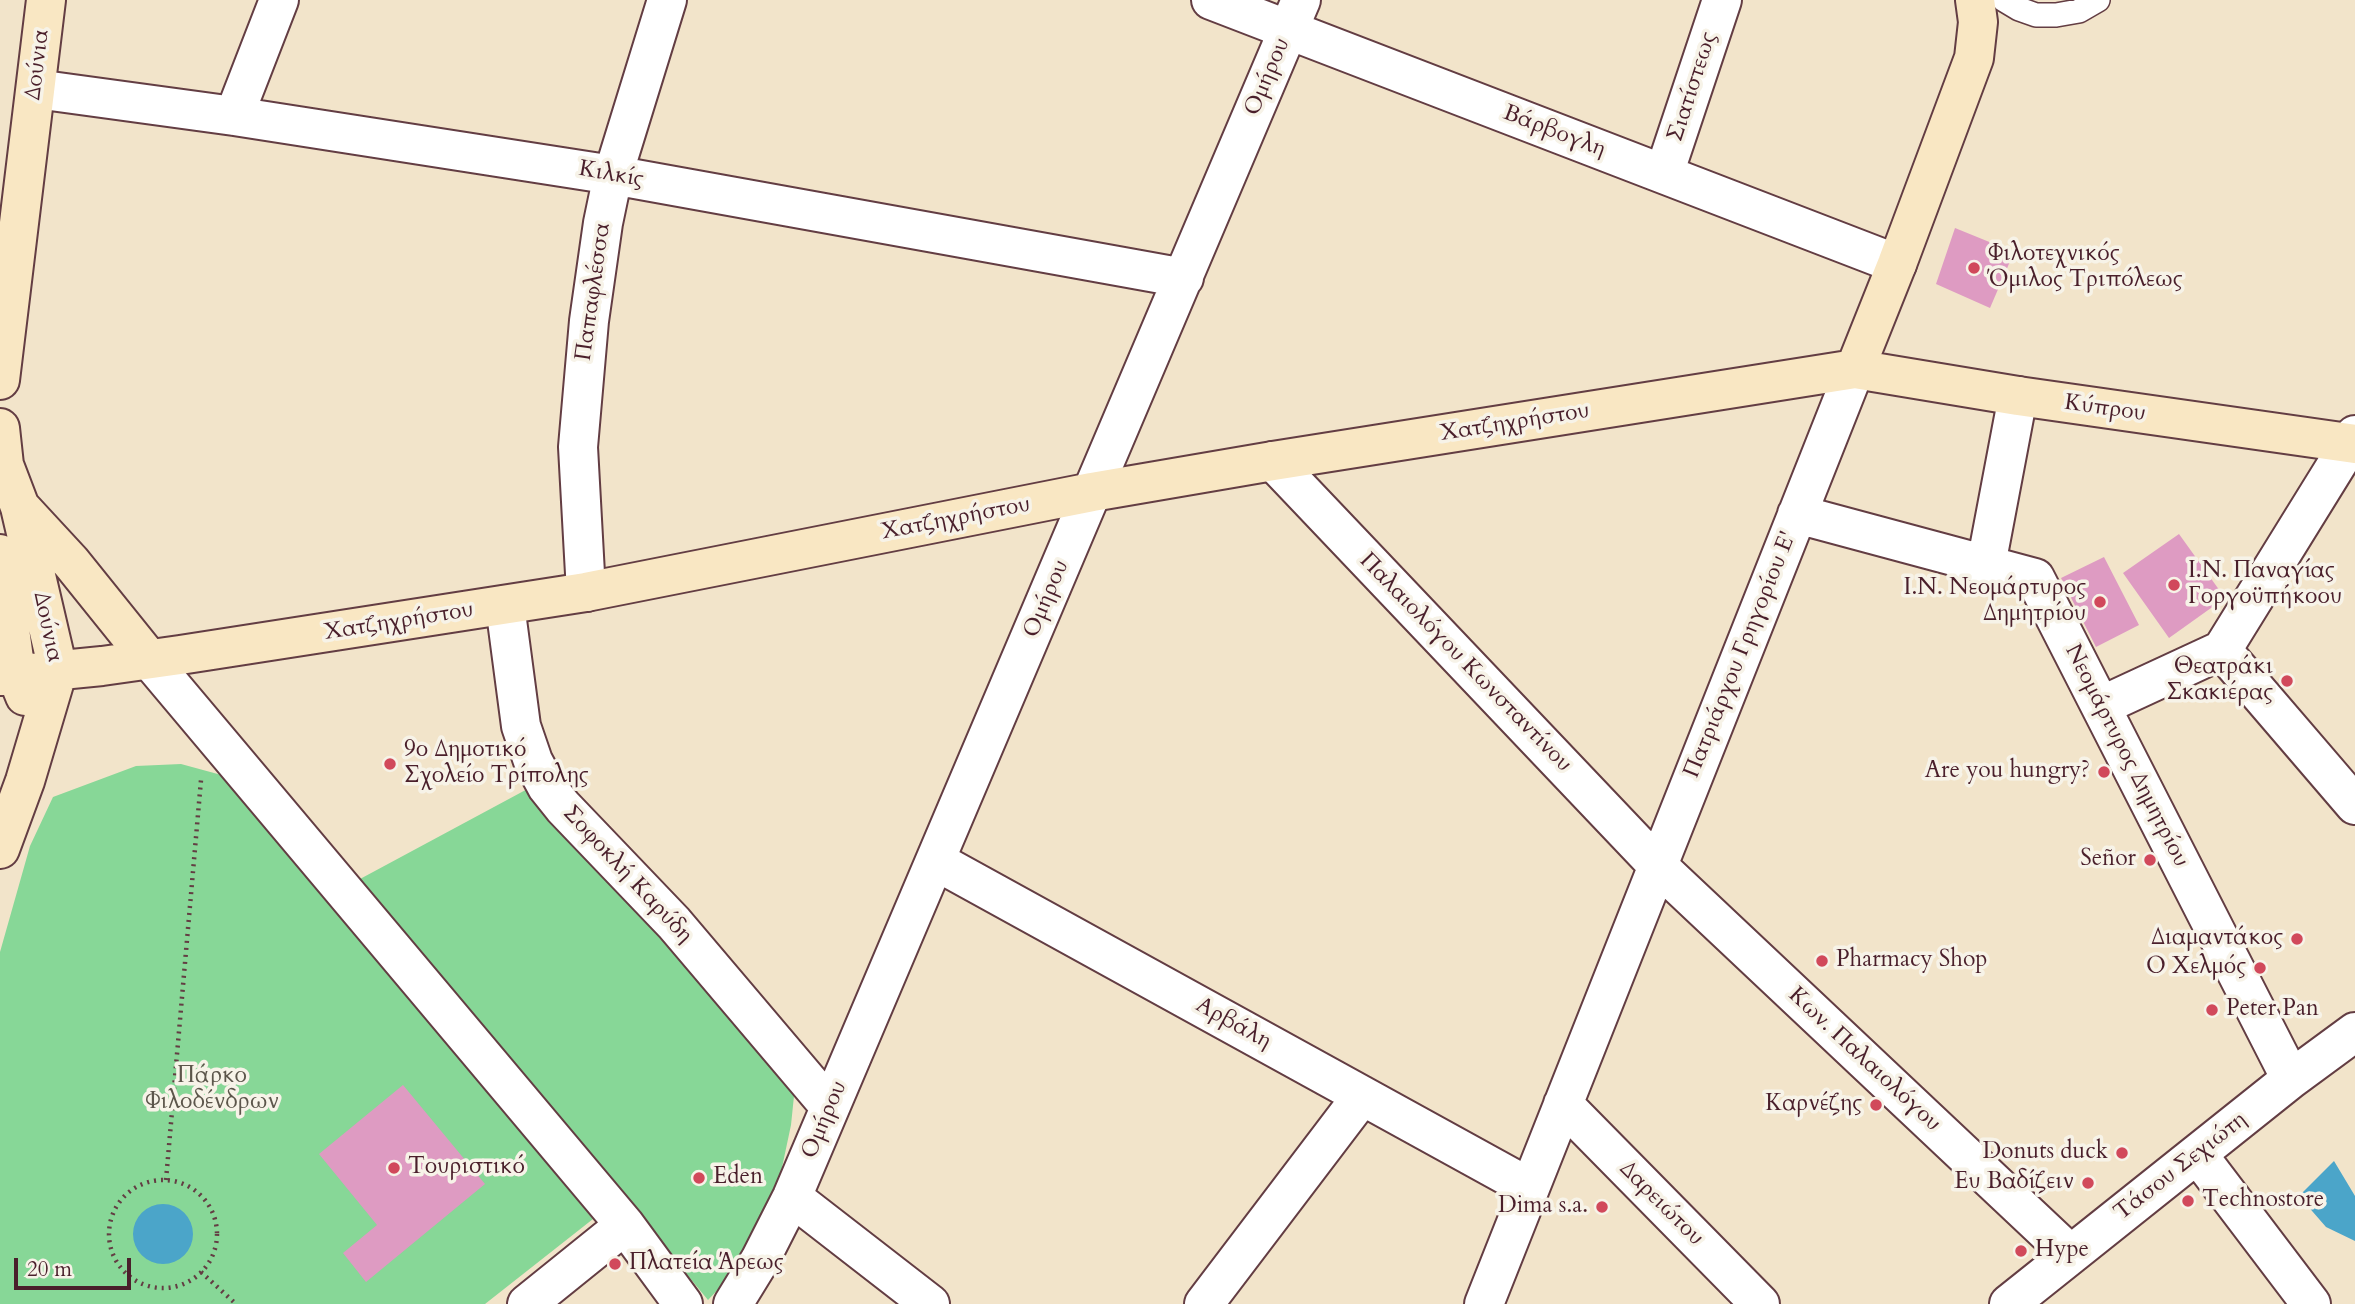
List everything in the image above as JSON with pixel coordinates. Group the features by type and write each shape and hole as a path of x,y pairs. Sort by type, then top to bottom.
{"street":[{"name":"Δούνια","path":"0,380 46,0"},
{"path":"234,116 279,0"},
{"name":"Παπαφλέσσα","path":"586,592 578,446 589,321 613,175 667,0"},
{"name":"Βάρβογλη","path":"1211,0 1294,15 1664,174 1897,264"},
{"name":"Σιατίστεως","path":"1664,174 1722,0"},
{"name":"Πατριάρχου Γρηγορίου Ε'","path":"1483,1304 1897,264 1974,58 1978,22 1975,0"},
{"name":"Ομήρου","path":"733,1304 792,1197 1294,15"},
{"name":"Κιλκίς","path":"36,89 234,116 613,175 1184,278"},
{"name":"Χατζηχρήστου","path":"8,675 149,659 586,592 1092,492 1855,369"},
{"name":"Κύπρου","path":"1855,369 2018,396 2354,441"},
{"path":"1986,565 2018,396"},
{"path":"2101,706 2222,650 2354,441"},
{"name":"Παλαιολόγου Κωνσταντίνου","path":"1273,461 1658,866"},
{"name":"Δούνια","path":"5,471 58,670 40,733"},
{"path":"5,471 71,562 149,659 625,1225 683,1304"},
{"name":"Νεομάρτυρος Δημητρίου","path":"1797,514 2035,578 2291,1079"},
{"name":"Δούνια","path":"0,554 8,675 40,733"},
{"name":"Σοφοκλή Καρύδη","path":"505,605 521,726 533,761 547,788 674,923 830,1107"},
{"path":"2222,650 2355,805"},
{"path":"0,849 40,733"},
{"name":"Αρβάλη","path":"936,861 1530,1188"},
{"name":"Κων. Παλαιολόγου","path":"1658,866 2070,1254"},
{"name":"Τάσου Σεχιώτη","path":"2009,1304 2291,1079 2355,1032"},
{"path":"1204,1304 1362,1096"},
{"name":"Δαρειώτου","path":"1563,1104 1760,1304"},
{"path":"2198,1155 2311,1304"},
{"path":"792,1197 930,1304"},
{"path":"527,1304 625,1225"}],"lane":[{"path":"2004,0 2036,15 2079,11 2098,0"}],"path":[{"path":"166,1180 205,726"},
{"path":"153,1180 166,1180 189,1186 204,1198 213,1214 218,1232 215,1250 201,1272 177,1286 160,1288 143,1284 129,1275 117,1262 110,1247 109,1229 113,1213 122,1198 136,1186 153,1180"},
{"path":"201,1272 236,1304"}],"green space":[{"name":"Πάρκο Φιλοδένδρων","path":"181,764 225,776 593,1219 485,1304 0,1304 0,952 30,846 53,797 136,766"},
{"path":"533,786 595,861 790,1079 794,1096 791,1125 773,1210 747,1259 708,1300 360,879"}],"water":[{"path":"2334,1161 2355,1196 2355,1241 2326,1227 2299,1196"},
{"path":"163,1204 184,1213 193,1234 184,1255 163,1264 142,1255 133,1234 142,1213"}],"building":[{"name":"Φιλοτεχνικός Όμιλος Τριπόλεως","path":"1955,228 2014,252 1990,308 1936,284"},
{"name":"Ι.Ν. Παναγίας Γοργοϋπήκοου","path":"2179,534 2225,598 2169,638 2123,573"},
{"name":"Ι.Ν. Νεομάρτυρος Δημητρίου","path":"2104,557 2139,625 2096,647 2061,578"},
{"path":"403,1085 485,1184 366,1282 343,1253 377,1225 319,1154"}],"place":[{"name":"Φιλοτεχνικός Όμιλος Τριπόλεως","path":"1974,268"},
{"name":"Ι.Ν. Παναγίας Γοργοϋπήκοου","path":"2174,585"},
{"name":"Ι.Ν. Νεομάρτυρος Δημητρίου","path":"2100,602"},
{"name":"Θεατράκι Σκακιέρας","path":"2287,681"},
{"name":"9ο Δημοτικό Σχολείο Τρίπολης","path":"390,764"},
{"name":"Are you hungry?","path":"2104,772"},
{"name":"Señor","path":"2150,860"},
{"name":"Διαμαντάκος","path":"2297,939"},
{"name":"Pharmacy Shop","path":"1822,961"},
{"name":"Ο Χελμός","path":"2260,968"},
{"name":"Peter Pan","path":"2212,1010"},
{"name":"Καρνέζης","path":"1876,1105"},
{"name":"Donuts duck","path":"2122,1153"},
{"name":"Τουριστικό","path":"394,1168"},
{"name":"Eden","path":"699,1178"},
{"name":"Ευ Βαδίζειν","path":"2088,1183"},
{"name":"Technostore","path":"2188,1201"},
{"name":"Dima s.a.","path":"1602,1207"},
{"name":"Hype","path":"2021,1251"},
{"name":"Πλατεία Άρεως","path":"615,1264"}]}
